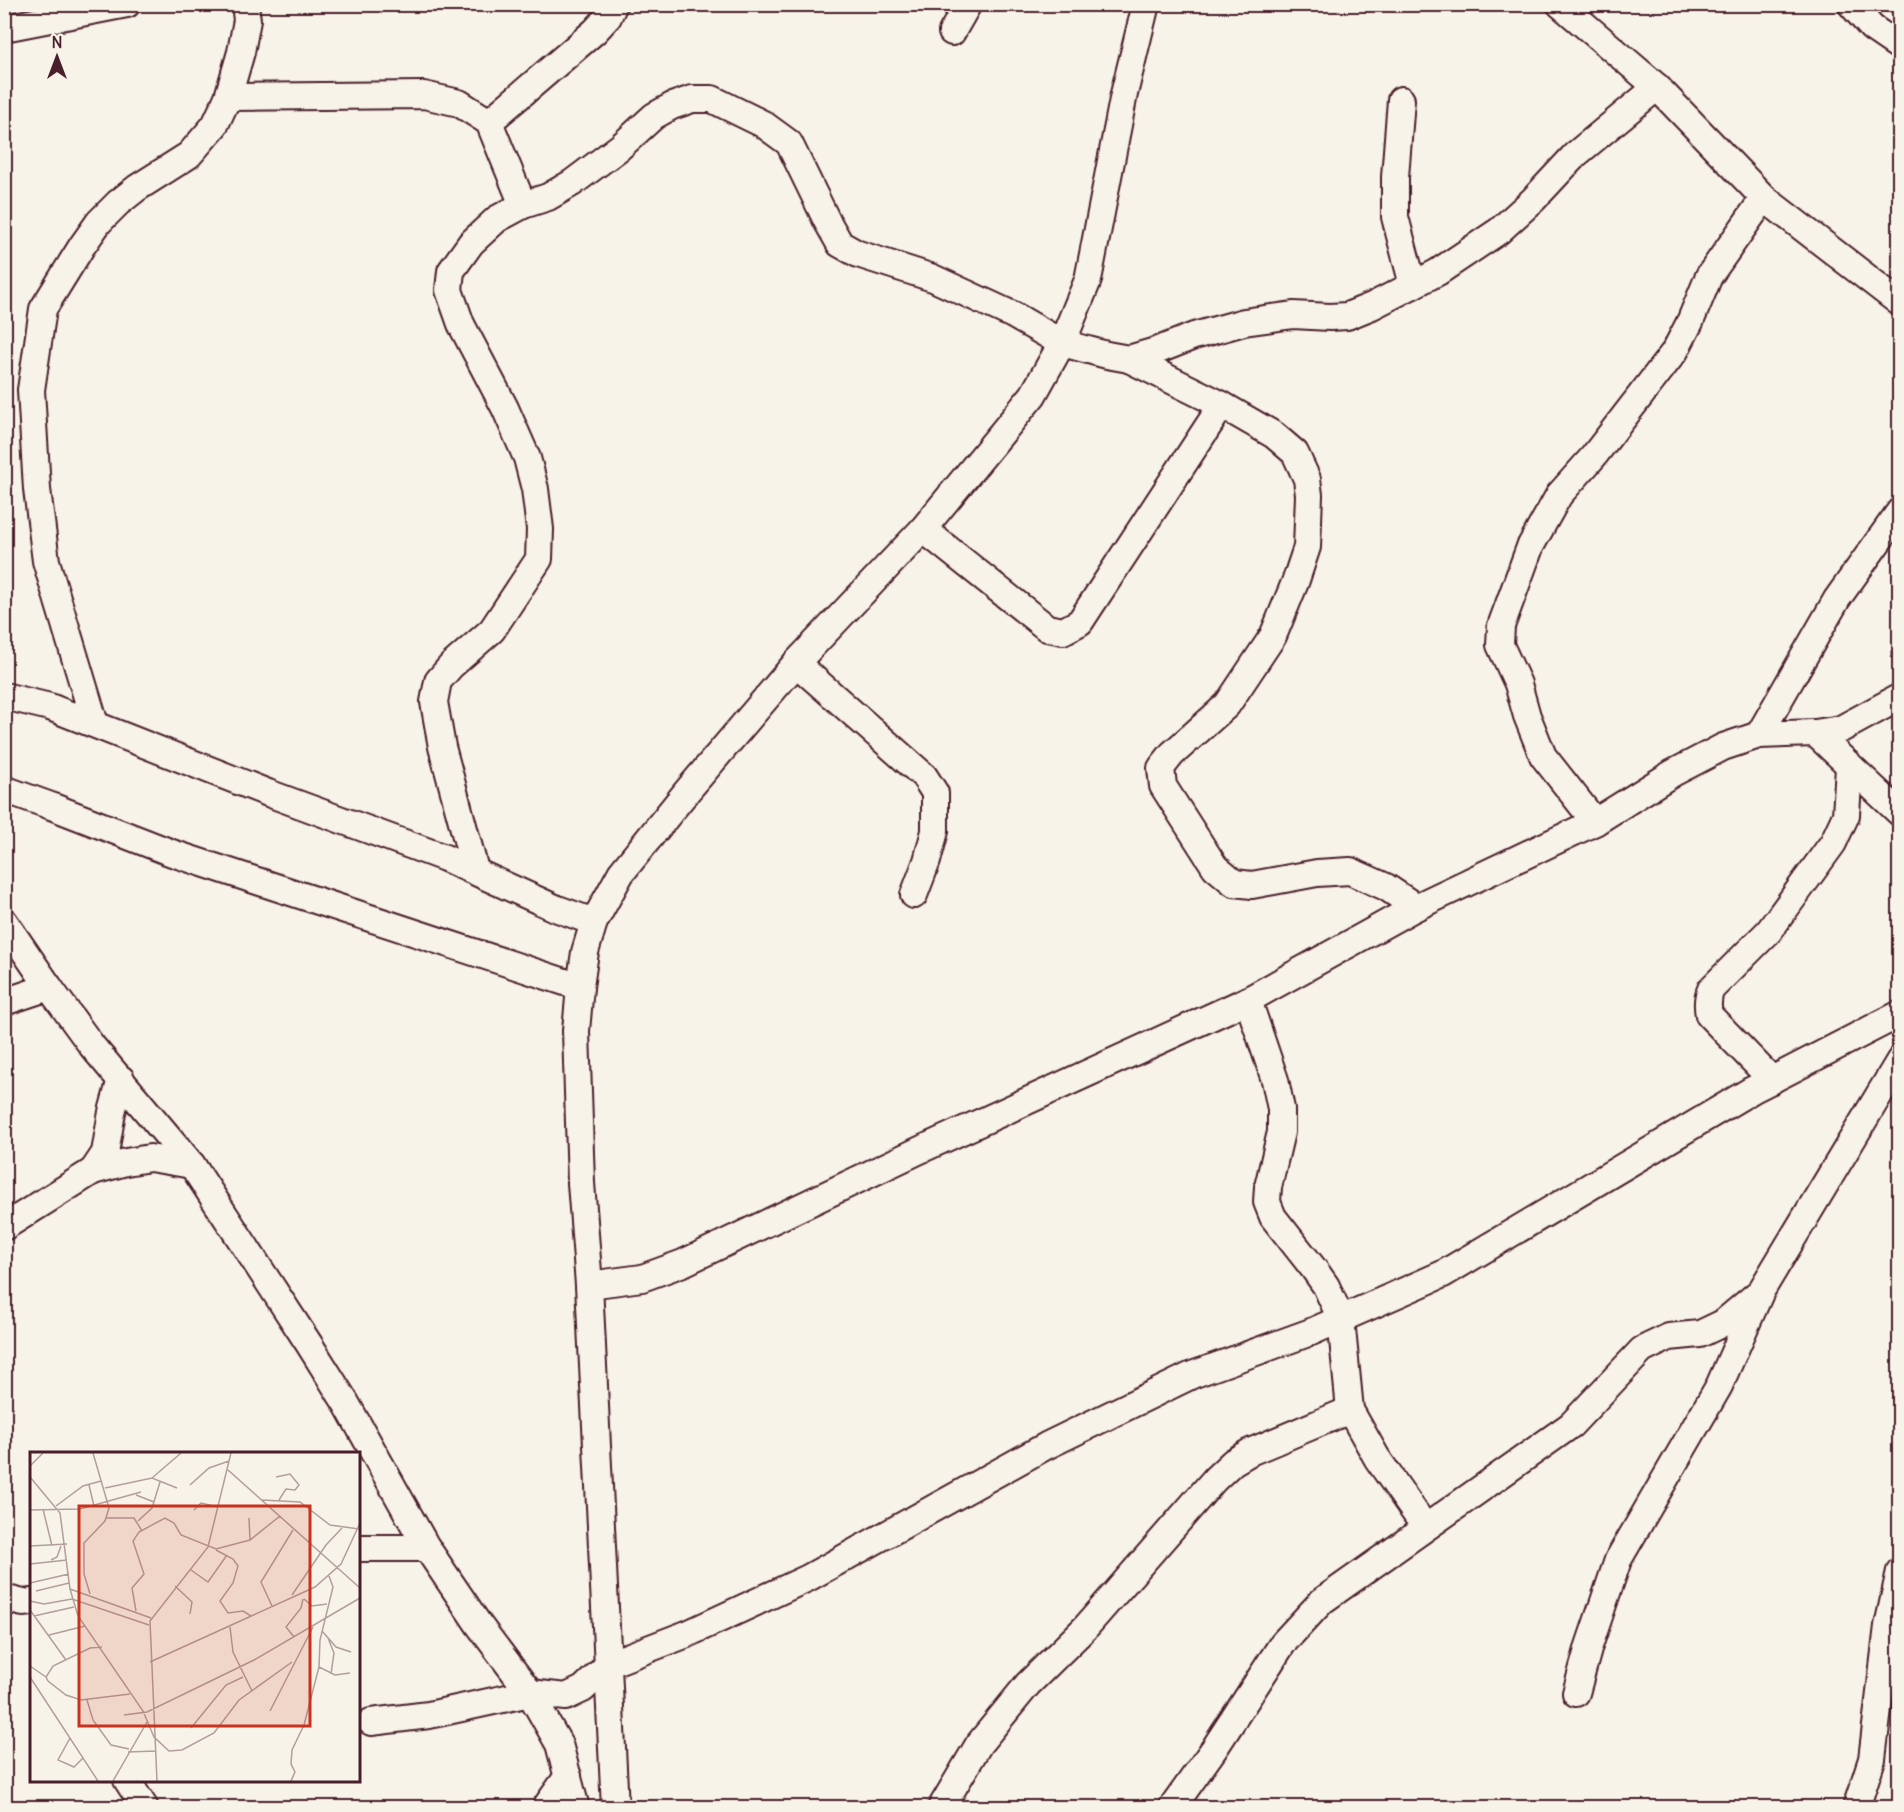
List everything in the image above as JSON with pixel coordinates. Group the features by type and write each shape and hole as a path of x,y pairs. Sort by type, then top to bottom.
{"street":[{"path":"4,28 126,4"},
{"path":"95,724 46,561 39,510 31,390 43,309 99,222 137,188 189,156 215,125 228,97 241,52 247,20 245,4"},
{"path":"489,122 595,31 608,17 614,4"},
{"path":"952,32 968,4"},
{"path":"1560,4 1657,87 1764,198 1899,303"},
{"path":"1851,4 1872,28 1899,47"},
{"path":"615,1808 589,1285 581,1183 576,1031 585,952 594,922 621,873 795,663 923,529 1033,395 1062,343 1088,280 1140,6"},
{"path":"1129,358 1244,322 1293,315 1347,316 1438,273 1499,231 1533,200 1575,155 1657,87"},
{"path":"228,97 424,95 459,103 489,122 523,205"},
{"path":"475,870 442,747 434,702 438,681 451,666 492,630 539,559 540,529 535,489 527,458 505,408 461,324 449,290 451,271 471,243 497,219 523,205 548,197 572,183 620,147 654,116 692,99 712,99 763,124 789,143 840,244 858,254 942,282 1013,315 1062,343 1107,355 1129,358 1222,405 1274,435 1295,453 1307,479 1309,495 1307,547 1296,580 1272,636 1227,705 1172,754 1161,768 1163,786 1215,867 1234,883 1252,885 1317,873 1350,871 1386,887 1416,907"},
{"path":"1401,100 1395,177 1395,217 1413,285"},
{"path":"1595,822 1543,756 1527,716 1518,684 1500,645 1501,626 1530,546 1559,495 1593,457 1675,351 1709,276 1764,198"},
{"path":"923,529 1047,628 1063,631 1080,622 1222,405"},
{"path":"1759,735 1838,599 1899,511"},
{"path":"795,663 924,776 935,794 935,831 914,895"},
{"path":"4,696 50,707 95,724 268,793 475,870 555,908 594,922"},
{"path":"589,1285 642,1278 683,1263 920,1150 1248,1000 1416,907 1595,822 1673,773 1723,747 1759,735 1815,733 1841,729 1899,697"},
{"path":"1815,733 1899,813"},
{"path":"1772,1080 1709,1016 1708,996 1711,989 1769,931 1833,843 1846,814 1849,767"},
{"path":"4,789 172,853 580,987"},
{"path":"4,921 92,1046 192,1165 346,1404 427,1548 479,1626 530,1694 559,1744 576,1808"},
{"path":"4,1002 49,987"},
{"path":"1248,1000 1275,1080 1281,1109 1281,1132 1268,1187 1267,1202 1273,1217 1320,1278 1341,1319 1350,1410 1377,1458 1425,1527"},
{"path":"371,1722 439,1713 530,1694 566,1697 583,1689 609,1664 687,1634 808,1578 1046,1446 1192,1375 1311,1332 1443,1274 1752,1090 1899,1014"},
{"path":"1576,1694 1589,1646 1618,1560 1719,1386 1761,1291 1899,1060"},
{"path":"93,1171 105,1153 112,1112 121,1079"},
{"path":"4,1227 93,1171 150,1158 192,1165"},
{"path":"1172,1808 1214,1749 1283,1643 1322,1601 1571,1425 1642,1350 1669,1337 1700,1334 1723,1323 1761,1291"},
{"path":"940,1808 979,1744 1028,1684 1085,1628 1215,1479 1233,1462 1250,1452 1350,1410"},
{"path":"360,1548 427,1548"},
{"path":"1857,1808 1872,1759 1888,1626 1899,1571"},
{"path":"4,1599 30,1602"},
{"path":"545,1808 567,1776"},
{"path":"128,1782 145,1808"}]}
